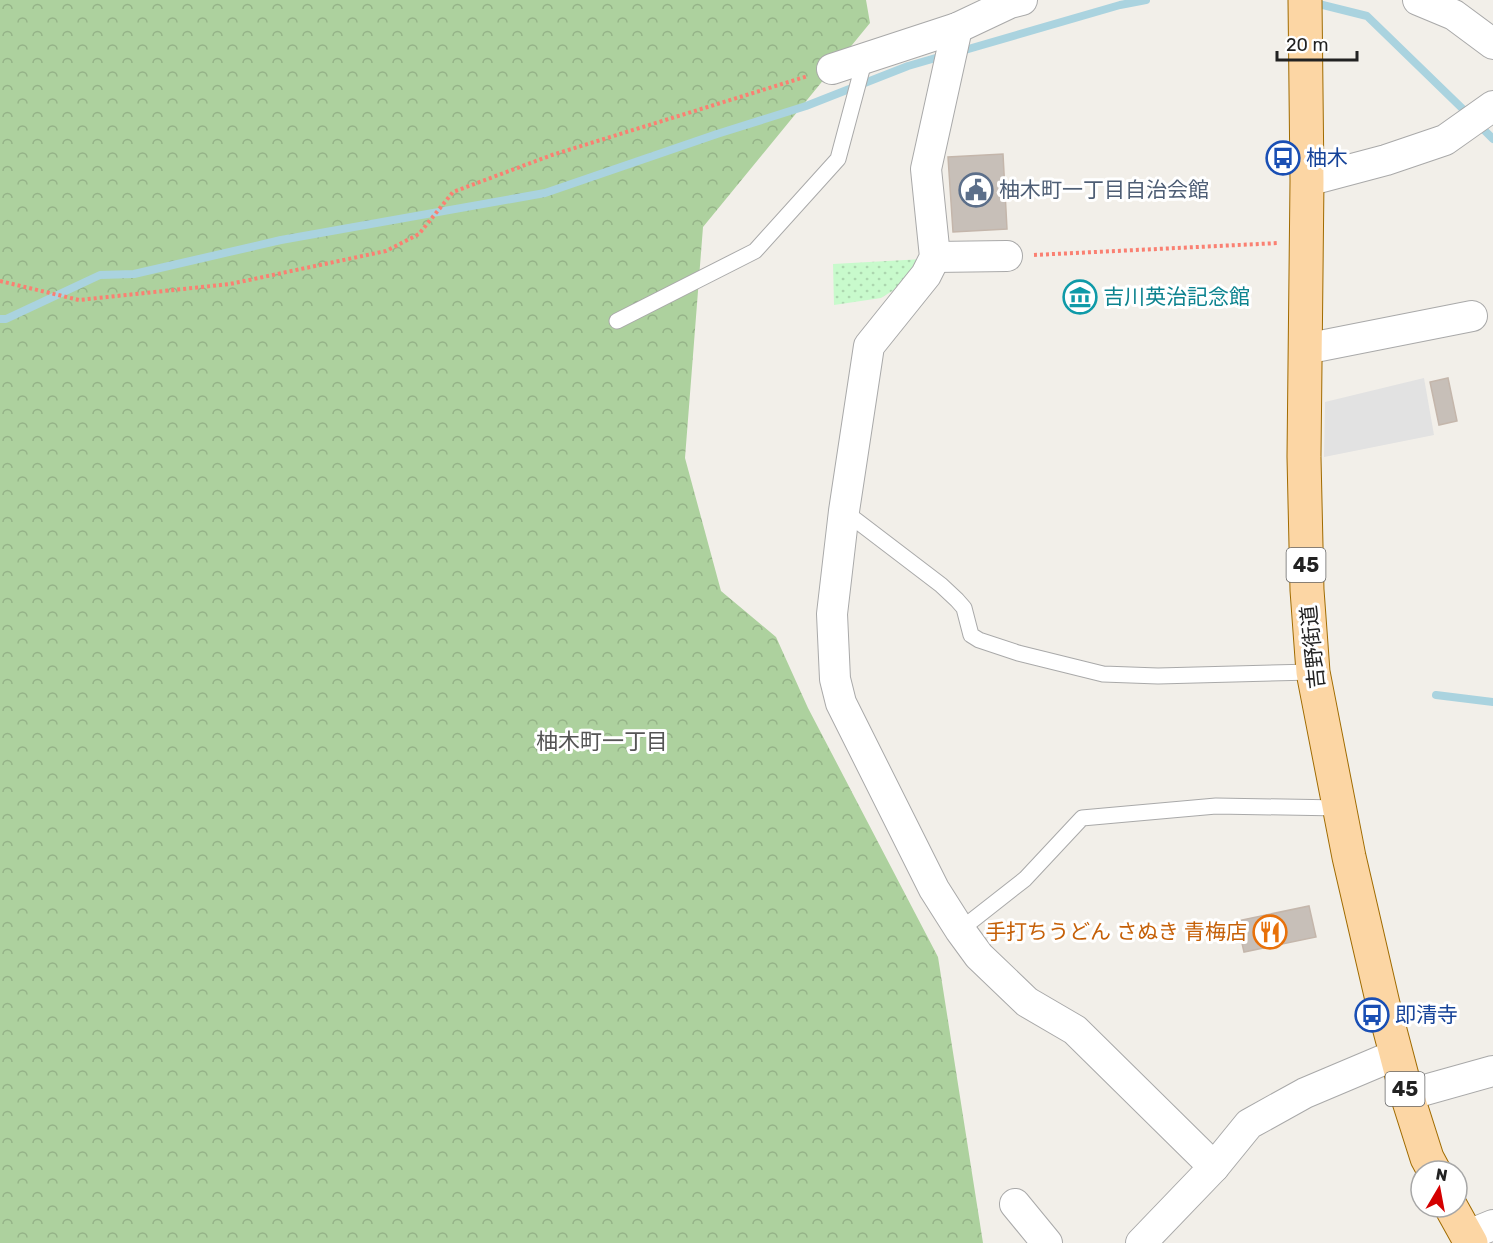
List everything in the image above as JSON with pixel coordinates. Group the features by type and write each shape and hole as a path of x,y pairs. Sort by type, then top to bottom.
{"main road":[{"name":"吉野街道","path":"1305,0 1307,590 1314,672 1349,858 1395,1055 1428,1159"},
{"path":"1462,1219 1477,1235"}],"street":[{"path":"1418,0 1454,15 1493,44"},
{"path":"832,69 957,28 1013,1"},
{"path":"957,28 926,169 935,256 926,275 869,346 844,511 832,614 835,679 842,703 934,889 979,956 1027,1002 1075,1030 1214,1167"},
{"path":"1306,181 1386,160 1445,140 1493,106"},
{"path":"935,256 1007,256"},
{"path":"1305,350 1472,316"},
{"path":"1141,1243 1214,1167 1250,1124 1305,1093 1395,1055"},
{"path":"1407,1095 1493,1071"},
{"path":"1015,1204 1047,1243"}],"lane":[{"path":"617,321 755,251 838,159 865,58"},
{"path":"844,511 941,585 957,600 964,608 971,635 979,640 1018,653 1103,674 1158,676 1314,672"},
{"path":"960,930 1025,879 1082,819 1216,806 1340,808"}],"path":[{"path":"0,281 79,300 230,284 386,251 419,234 453,192 552,155 832,69"},
{"path":"1007,256 1306,242"}],"green space":[{"path":"0,0 866,0 870,23 703,227 685,458 721,591 776,637 808,708 938,957 983,1243 0,1243"},
{"path":"923,259 905,283 881,298 834,305 833,264"}],"shaded area":[{"path":"1424,378 1434,435 1324,457 1325,402"}],"building":[{"path":"1003,154 1007,229 953,232 948,157"},
{"path":"1448,378 1457,421 1439,425 1430,382"},
{"path":"1309,906 1316,937 1244,952 1237,921"}],"waterway":[{"path":"958,52 1120,5 1146,0"},
{"path":"1311,2 1367,16 1469,115"},
{"path":"0,319 6,319 100,275 134,274 281,240 545,193 806,106 908,66 946,55"},
{"path":"1478,124 1493,139"},
{"path":"1436,695 1493,702"}],"place":[{"name":"柚木","path":"1283,158"},
{"name":"柚木町一丁目自治会館","path":"976,190"},
{"name":"吉川英治記念館","path":"1080,297"},
{"name":"手打ちうどん さぬき 青梅店","path":"1270,932"},
{"name":"即清寺","path":"1372,1015"}],"district":[{"name":"柚木町一丁目","path":"602,741"}]}
